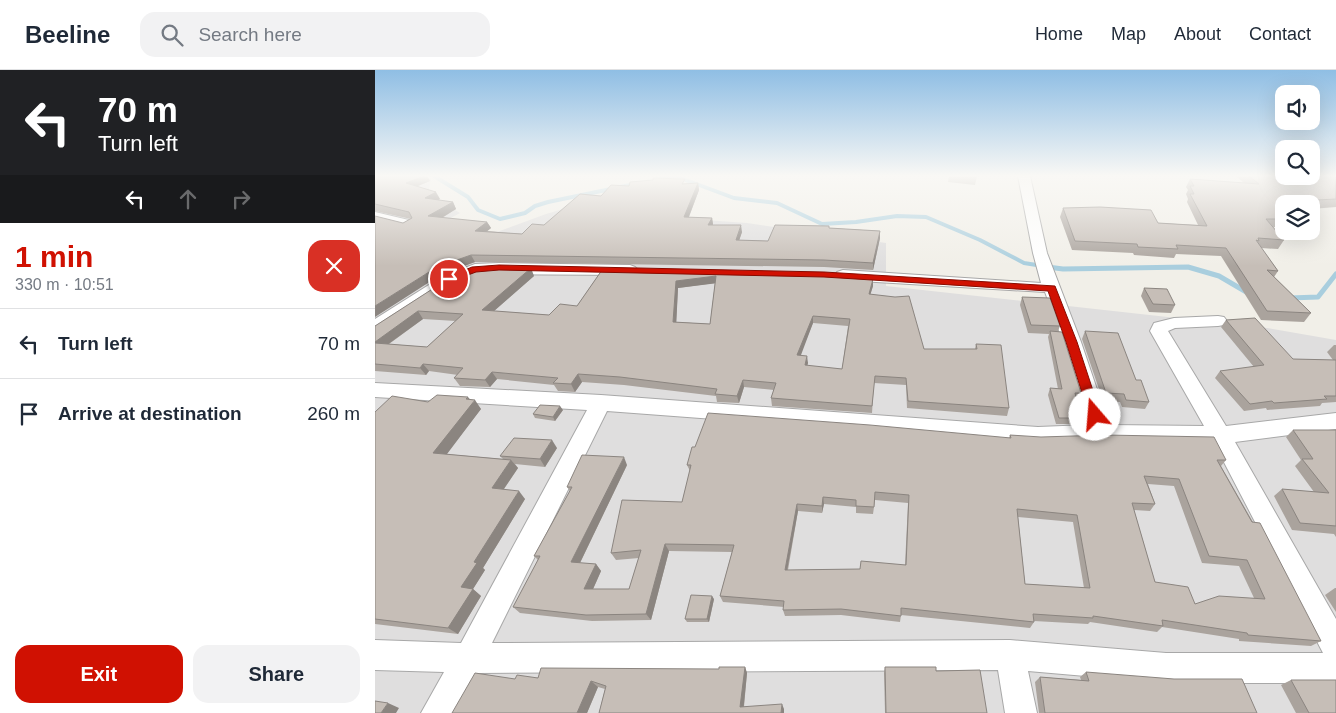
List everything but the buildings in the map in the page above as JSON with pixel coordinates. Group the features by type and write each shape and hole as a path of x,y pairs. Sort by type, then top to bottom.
{"street":[{"path":"1030,206 1040,253 1049,282 1072,342 1101,433"},
{"path":"375,216 408,224"},
{"path":"375,327 382,315 449,279 475,269 643,271"},
{"path":"824,274 1049,282"},
{"path":"1218,321 1174,324 1159,327 1159,331 1220,435 1336,648"},
{"path":"375,407 383,390 601,403 1038,435 1101,433 1220,435 1336,421"},
{"path":"437,713 469,658 601,403"},
{"path":"375,655 469,658 1010,655 1166,668 1336,668"},
{"path":"1010,655 1021,713"}],"shaded area":[{"path":"375,206 448,206 460,213 432,228 497,232 573,206 595,206 690,219 747,223 886,243 886,286 1267,328 1336,340 1336,713 375,713"}],"waterway":[{"path":"475,206 478,210 500,219 525,213 535,206"},
{"path":"783,206 822,224 856,222 897,216 926,217 980,240 1024,263 1049,267"},
{"path":"1040,266 1063,269 1188,267 1219,276 1248,293"},
{"path":"1290,298 1318,297 1336,274"}],"route":[{"path":"449,279 475,269 499,268 824,274 1051,288 1072,342 1095,415"}]}
